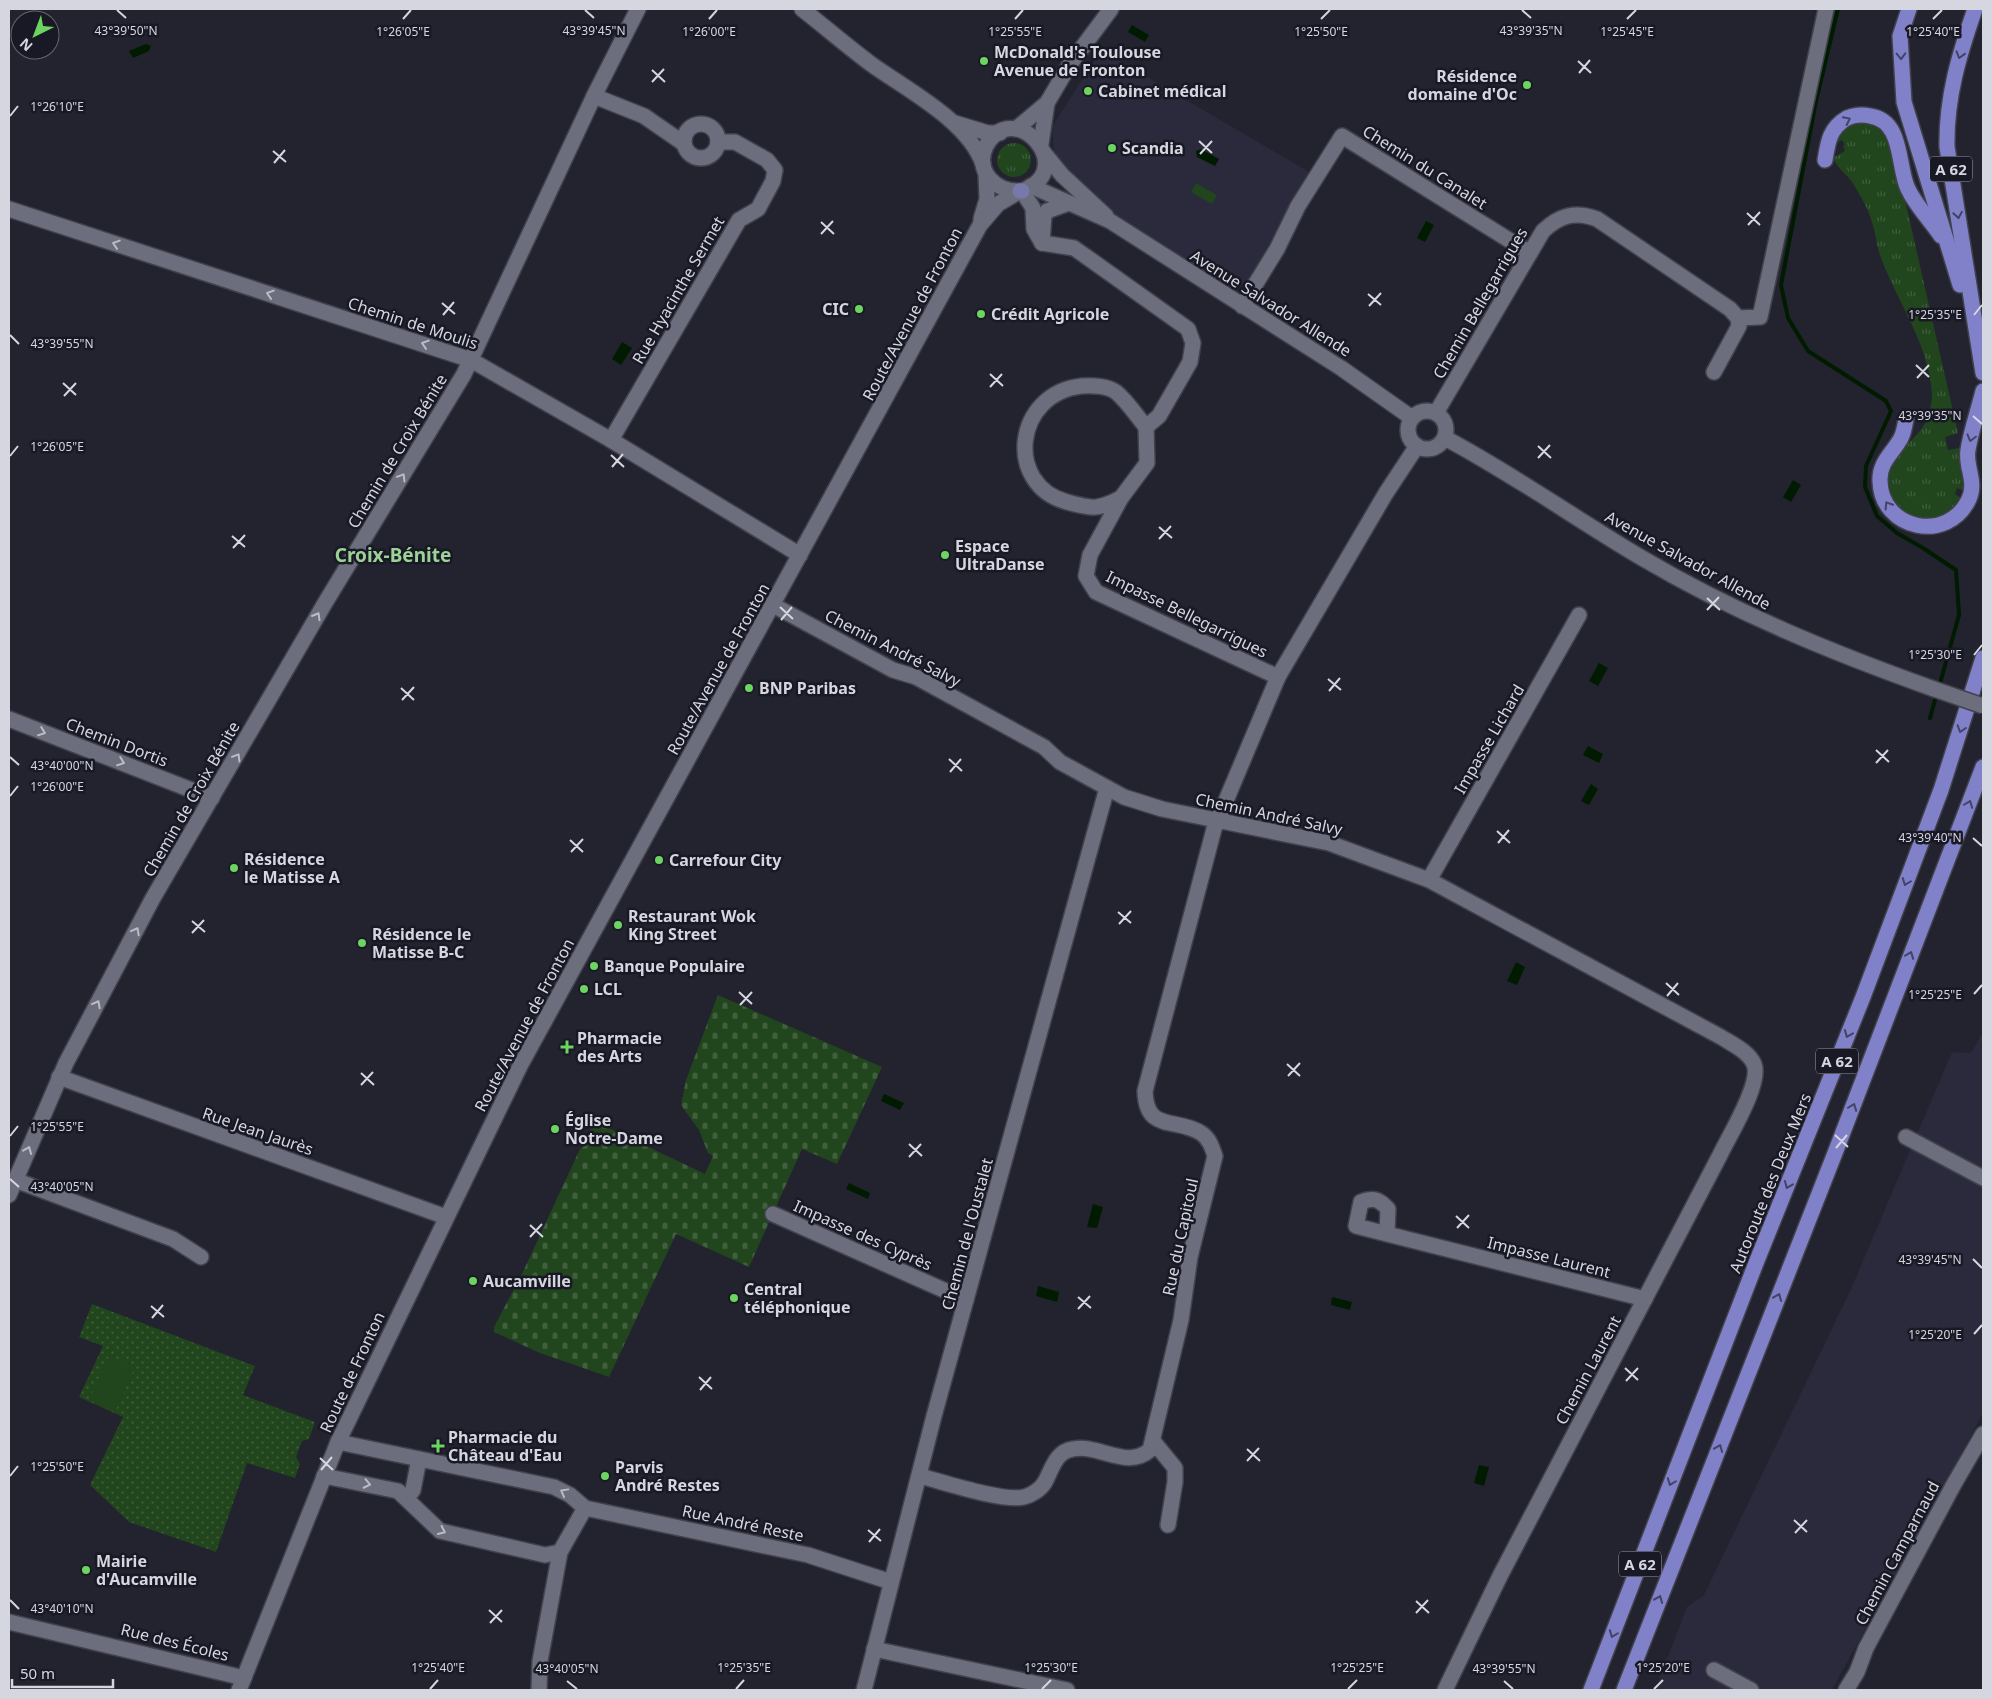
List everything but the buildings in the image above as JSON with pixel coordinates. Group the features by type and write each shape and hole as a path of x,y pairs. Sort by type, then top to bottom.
{"highway":[{"path":"1909,9 1900,36 1904,102 1975,332"},
{"name":"A 62","path":"1975,9 1958,59 1949,99 1947,147 1983,374"},
{"path":"1825,160 1828,138 1837,125 1849,117 1861,114 1873,116 1883,122 1895,136 1908,189 1948,246"},
{"path":"1906,419 1901,437 1888,455 1880,472 1881,492 1892,512 1901,520 1927,526 1946,523 1963,508 1971,492 1973,481 1967,452 1983,391"},
{"name":"Autoroute des Deux Mers","path":"1591,1690 1756,1263 1863,997 1940,790 1983,658"},
{"name":"A 62","path":"1624,1690 1836,1153 1983,767"}],"street":[{"name":"Chemin de Croix Bénite","path":"11,1187 59,1077 153,898 325,603 471,360 594,96 638,9"},
{"path":"802,9 869,62 954,123 978,151 985,170 1000,188 1024,189"},
{"path":"954,123 988,133 1000,133 1016,129 1047,104 1070,64 1111,9"},
{"path":"1714,372 1739,326 1738,318 1760,317 1826,9"},
{"path":"594,96 644,116 683,143"},
{"path":"980,225 998,204 1024,189 1043,172 1047,104"},
{"path":"696,124 712,127 717,134 718,142 712,154 698,158 686,150 683,143 684,135 689,128 696,124"},
{"path":"1016,129 1030,134 1043,149"},
{"path":"980,225 987,199 986,146 1000,133"},
{"name":"Chemin du Canalet","path":"1242,306 1277,249 1298,206 1342,136 1530,253"},
{"name":"Rue Hyacinthe Sermet","path":"611,440 739,220 758,209 773,181 774,170 767,160 734,142 718,142"},
{"name":"Avenue Salvador Allende","path":"1043,149 1062,175 1110,221"},
{"path":"1024,189 1033,208 1034,229 1042,243"},
{"name":"Avenue Salvador Allende","path":"1024,189 1069,204 1110,221 1348,373 1412,418"},
{"path":"1042,243 1044,216 1047,211 1069,204"},
{"name":"Chemin de Moulis","path":"9,208 471,360 611,440 800,555"},
{"name":"Chemin Bellegarrigues","path":"1436,413 1543,231 1554,221 1564,216 1583,214 1597,219 1730,309 1738,318"},
{"name":"Route/Avenue de Fronton","path":"488,1130 540,1028 980,225"},
{"path":"1042,243 1074,248 1188,329 1194,343 1190,362 1159,416 1146,426"},
{"path":"1090,385 1114,390 1146,426 1147,463 1122,498 1104,507 1093,509 1060,500 1044,489 1031,473 1023,447 1030,422 1043,401 1066,387 1090,385"},
{"path":"1423,411 1436,413 1444,421 1445,438 1436,448 1429,449 1416,446 1409,436 1409,424 1412,418 1423,411"},
{"name":"Avenue Salvador Allende","path":"1445,438 1477,455 1642,558 1714,598 1852,660 1983,706"},
{"path":"1278,677 1386,493 1416,446"},
{"name":"Impasse Bellegarrigues","path":"1122,498 1090,555 1086,576 1096,592 1278,677"},
{"name":"Chemin André Salvy","path":"773,605 893,670 916,676 1044,747 1060,762 1107,788 1162,809 1329,843 1429,880 1721,1037 1747,1054 1754,1064"},
{"name":"Impasse Lichard","path":"1429,880 1580,615"},
{"name":"Rue du Capitoul","path":"1153,1441 1181,1320 1190,1257 1215,1156 1209,1142 1200,1132 1157,1119 1145,1103 1145,1090 1214,829 1278,677"},
{"name":"Chemin Dortis","path":"9,719 212,798"},
{"name":"Chemin de l'Oustalet","path":"864,1690 966,1300 1107,788"},
{"name":"Chemin Laurent","path":"1445,1690 1500,1576 1748,1098 1754,1084 1754,1064"},
{"name":"Rue Jean Jaurès","path":"59,1077 446,1218"},
{"name":"Route de Fronton","path":"242,1684 338,1442 488,1130"},
{"path":"1906,1137 1983,1178"},
{"path":"11,1187 173,1239 201,1258"},
{"name":"Impasse des Cyprès","path":"773,1214 966,1300"},
{"name":"Impasse Laurent","path":"1387,1234 1645,1299"},
{"name":"Chemin Camparnaud","path":"1846,1690 1866,1648 1983,1434"},
{"path":"920,1476 1007,1498 1024,1497 1039,1489 1056,1460 1071,1449 1080,1448 1130,1459 1142,1456 1150,1450 1153,1441"},
{"path":"1153,1441 1175,1468 1175,1482 1168,1525"},
{"path":"338,1442 554,1487 570,1496 585,1508 560,1552 540,1661 539,1690"},
{"path":"407,1498 413,1490 419,1459"},
{"path":"324,1476 398,1491 440,1531 545,1555 560,1552"},
{"name":"Rue André Reste","path":"585,1508 808,1555 891,1582"},
{"name":"Rue des Écoles","path":"9,1622 242,1684"},
{"path":"874,1649 1067,1690"},
{"path":"1714,1670 1751,1690"}],"shaded area":[{"path":"1132,25 1149,35 1145,42 1128,32"},
{"path":"146,44 151,46 149,51 133,58 129,51"},
{"path":"1101,50 1311,173 1247,284 1228,286 1108,210 1054,153 1052,127"},
{"path":"1201,149 1219,159 1215,166 1197,157 1196,151"},
{"path":"1426,221 1434,225 1425,242 1417,238"},
{"path":"622,342 632,348 621,365 612,359"},
{"path":"1793,480 1801,485 1791,502 1783,497"},
{"path":"1599,663 1608,668 1598,686 1589,681"},
{"path":"1588,746 1603,754 1599,763 1583,755"},
{"path":"1591,784 1598,789 1589,805 1581,801"},
{"path":"1516,962 1525,967 1517,985 1507,981"},
{"path":"1983,1032 1983,1413 1832,1690 1655,1690 1687,1607 1704,1595 1851,1289 1952,1052 1971,1053"},
{"path":"884,1094 904,1103 900,1110 881,1101"},
{"path":"849,1183 870,1193 868,1199 846,1189"},
{"path":"1093,1204 1103,1207 1097,1228 1087,1227"},
{"path":"1038,1286 1059,1292 1057,1302 1036,1296"},
{"path":"1332,1297 1352,1302 1350,1310 1331,1305"},
{"path":"1479,1465 1489,1467 1484,1486 1474,1483"}],"green space":[{"path":"1855,121 1878,126 1886,134 1895,156 1958,433 1945,437 1948,450 1960,448 1965,469 1964,491 1957,488 1955,494 1961,498 1952,509 1942,516 1931,519 1910,516 1901,510 1887,488 1886,479 1892,461 1924,425 1930,410 1932,393 1924,355 1879,252 1868,210 1854,185 1833,158 1845,151 1843,146 1845,145 1842,140 1832,145 1839,130"},
{"path":"1014,143 1021,144 1026,148 1030,153 1030,167 1026,172 1021,176 1014,177 1007,176 1002,172 998,167 997,160 998,153 1002,148 1007,144"},
{"path":"1196,183 1217,195 1212,204 1191,192"},
{"path":"718,995 882,1067 837,1164 802,1149 749,1267 676,1234 609,1377 540,1353 494,1332 494,1327 522,1274 580,1149 588,1143 589,1132 594,1121 705,1174 713,1156 708,1153 699,1130 681,1105 686,1080"},
{"path":"92,1304 255,1366 243,1395 315,1422 309,1439 302,1441 296,1457 300,1464 295,1478 247,1463 216,1552 129,1522 90,1485 123,1417 79,1397 103,1346 79,1337"},
{"path":"109,1356 135,1367 115,1412 89,1400"}],"waterway":[{"path":"1838,9 1816,101 1781,285 1788,318 1808,351 1886,401 1891,411 1866,466 1865,487 1877,516 1897,533 1956,570 1959,615 1939,687"},
{"path":"1930,718 1937,693"}],"place":[{"name":"McDonald's Toulouse Avenue de Fronton","path":"984,61"},
{"name":"Résidence domaine d'Oc","path":"1527,85"},
{"name":"Cabinet médical","path":"1088,91"},
{"name":"Scandia","path":"1112,148"},
{"name":"CIC","path":"859,309"},
{"name":"Crédit Agricole","path":"981,314"},
{"name":"Espace UltraDanse","path":"945,555"},
{"name":"BNP Paribas","path":"749,688"},
{"name":"Carrefour City","path":"659,860"},
{"name":"Résidence le Matisse A","path":"234,868"},
{"name":"Restaurant Wok King Street","path":"618,925"},
{"name":"Résidence le Matisse B-C","path":"362,943"},
{"name":"Banque Populaire","path":"594,966"},
{"name":"LCL","path":"584,989"},
{"name":"Pharmacie des Arts","path":"567,1047"},
{"name":"Église Notre-Dame","path":"555,1129"},
{"name":"Aucamville","path":"473,1281"},
{"name":"Central téléphonique","path":"734,1298"},
{"name":"Pharmacie du Château d'Eau","path":"438,1446"},
{"name":"Parvis André Restes","path":"605,1476"},
{"name":"Mairie d'Aucamville","path":"86,1570"}],"district":[{"name":"Croix-Bénite","path":"393,555"}]}
